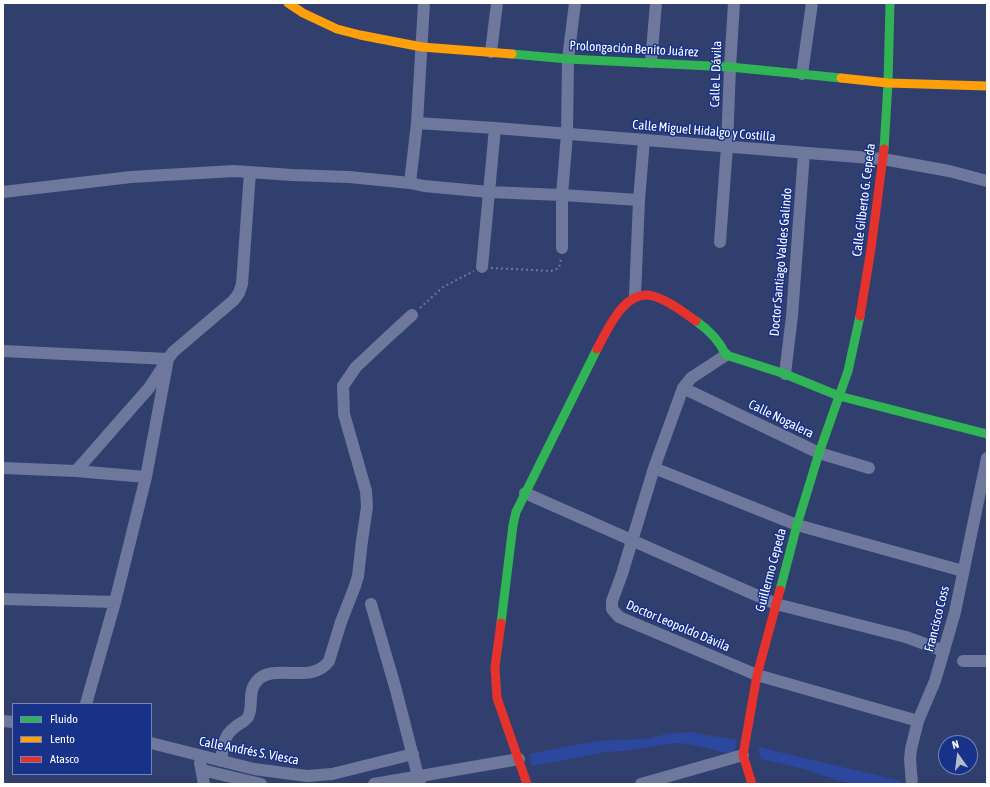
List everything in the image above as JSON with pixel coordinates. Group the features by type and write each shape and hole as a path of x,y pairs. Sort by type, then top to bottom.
{"street":[{"name":"Prolongación Benito Juárez","path":"288,3 302,13 337,29 360,36 422,47 568,59 730,67 888,83 987,86"},
{"path":"410,183 417,123 424,3"},
{"path":"491,52 497,3"},
{"path":"562,248 562,194 567,134 568,59 575,3"},
{"path":"651,62 656,3"},
{"name":"Calle L. Dávila","path":"720,242 728,146 730,67 734,3"},
{"path":"802,74 812,3"},
{"name":"Calle Gilberto G. Cepeda","path":"839,396 848,371 857,333 871,249 883,159 888,83 890,3"},
{"name":"Calle Miguel Hidalgo y Costilla","path":"417,123 883,159 949,171 987,181"},
{"path":"482,267 495,128"},
{"path":"635,296 639,200 644,140"},
{"name":"Doctor Santiago Valdes Galindo","path":"785,374 792,316 804,153"},
{"path":"3,192 131,177 234,171 349,177 489,192 562,194 639,200"},
{"path":"76,471 149,388 173,352 234,300 239,293 242,284 250,172"},
{"path":"527,784 497,698 495,678 495,667 514,518 595,352 622,308 630,299 635,296 647,294 653,295 665,301 687,315 718,340 726,354 785,374 839,396 987,434"},
{"path":"221,761 224,740 228,733 248,718 252,687 257,681 264,676 273,673 300,674 313,672 326,665 329,661 341,622 358,576 367,507 366,491 344,414 343,386 356,367 412,315"},
{"path":"4,353 168,359"},
{"name":"Doctor Leopoldo Dávila","path":"726,354 691,378 683,388 654,468 611,607 619,617 757,674 918,722"},
{"path":"86,703 115,602 146,477 168,359"},
{"name":"Calle Nogalera","path":"683,388 818,453 869,468"},
{"name":"Guillermo Cepeda","path":"743,755 757,674 797,524 818,453 839,396"},
{"name":"Francisco Coss","path":"912,784 910,759 918,722 935,680 955,612 987,458"},
{"path":"3,468 76,471 146,477"},
{"path":"654,468 797,524 963,571"},
{"path":"525,493 776,604 906,638 944,651"},
{"path":"3,599 115,602"},
{"path":"371,604 420,780"},
{"path":"963,661 987,661"},
{"name":"Calle Andrés S. Viesca","path":"152,743 254,769 307,776 332,774 413,754"},
{"path":"641,784 743,755 752,784"},
{"path":"199,756 204,784"},
{"path":"374,784 420,780 519,759"},
{"path":"202,770 261,784"}],"path":[{"path":"412,315 443,287 482,267 551,271 556,269 560,265 562,248"}],"shaded area":[{"path":"690,732 737,740 734,752 726,753 689,744 675,743 623,751 606,752 532,766 529,754 607,740 650,739 665,734"},
{"path":"758,747 901,781 901,784 850,784 804,769 761,759"}],"traffic: fast":[{"path":"884,149 888,83 890,3"},
{"path":"512,54 568,59 730,67 841,78"},
{"path":"780,590 797,525 819,453 848,371 860,316"},
{"path":"696,321 713,336 726,355 785,374 839,396 987,434"},
{"path":"501,623 513,525 516,512 597,349"}],"traffic: slow":[{"path":"288,3 303,13 337,29 360,35 422,47 512,54"},
{"path":"841,78 888,83 987,86"}],"traffic: jam":[{"path":"860,316 871,249 884,149"},
{"path":"597,349 612,321 619,312 634,298 643,295 653,296 664,300 696,321"},
{"path":"752,784 743,755 757,675 780,590"},
{"path":"501,623 495,667 497,698 527,784"}]}
